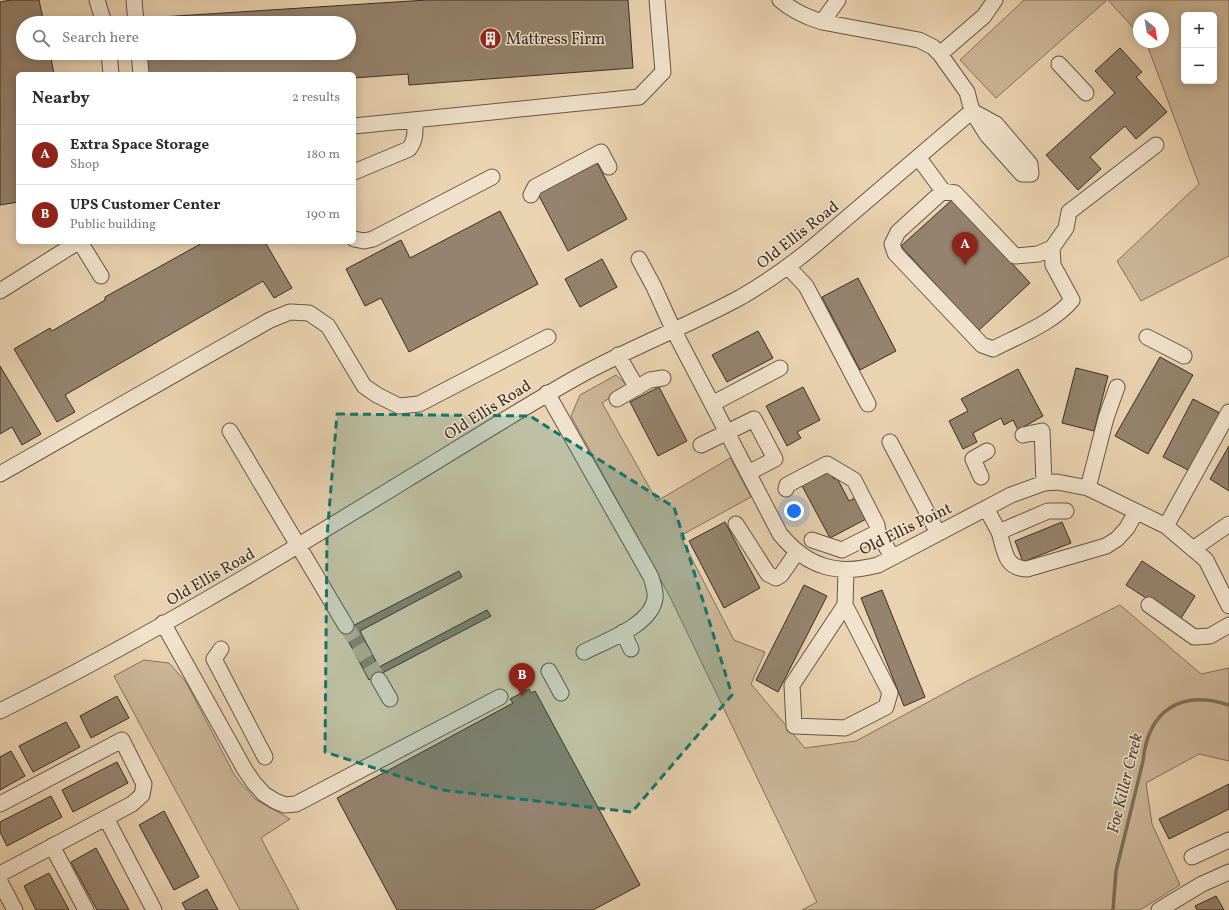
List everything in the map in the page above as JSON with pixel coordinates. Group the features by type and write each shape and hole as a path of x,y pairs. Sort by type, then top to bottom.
{"street":[{"path":"97,0 102,16"},
{"path":"134,0 135,16"},
{"path":"356,126 639,97 663,72 657,0"},
{"path":"780,0 791,10 805,17 822,22 919,40 933,47 940,54 967,92 972,111 987,135 1014,156 1001,119 972,111"},
{"path":"822,22 838,0"},
{"path":"940,54 984,16 995,0"},
{"path":"110,60 111,72"},
{"path":"140,60 141,72"},
{"path":"1059,64 1086,93"},
{"name":"Old Ellis Road","path":"0,711 77,672 298,545 548,393 618,355 741,296 788,267 972,111"},
{"path":"356,171 409,149 413,144 416,134 415,120"},
{"path":"918,157 943,191 955,193 1015,256 1038,254 1052,248 1066,228 1069,212 1156,145"},
{"path":"531,195 535,187 601,152 609,166"},
{"path":"356,239 364,241 373,239 492,177"},
{"path":"943,191 898,232 892,244 895,253 982,345 993,349 1038,326 1065,308 1072,300 1053,266 1052,248"},
{"path":"0,290 76,244"},
{"path":"80,244 101,276"},
{"name":"Old Ellis Point","path":"639,259 654,287 673,329 780,534 797,552 816,564 846,570 862,569 878,565 1022,490 1044,483 1057,482 1088,488 1166,526 1206,560 1225,589 1229,606"},
{"path":"788,267 806,286 868,404"},
{"path":"0,474 270,320 290,312 309,313 328,326 364,386 377,395 399,406 419,404 548,337"},
{"path":"1147,337 1184,356"},
{"path":"618,355 636,388"},
{"path":"712,404 780,368"},
{"path":"617,399 650,380 663,378"},
{"path":"1088,488 1106,418 1117,387"},
{"path":"548,393 651,577 656,597 649,614 642,620 623,632 584,652"},
{"path":"1166,526 1229,412"},
{"path":"701,445 754,420 775,459 748,473"},
{"path":"230,430 346,626"},
{"path":"1023,435 1042,431 1044,483"},
{"path":"890,442 938,533"},
{"path":"982,478 973,459 987,451"},
{"path":"786,489 787,484 827,464 854,480 877,525 878,532 892,557"},
{"path":"986,508 999,532 1007,559 1012,566 1027,569 1106,546 1117,539 1127,528 1136,512"},
{"path":"999,532 1048,511 1066,511"},
{"path":"736,524 768,574 776,578 781,575 797,552"},
{"path":"1192,549 1229,524"},
{"path":"812,540 842,550 878,532"},
{"path":"845,605 792,685 794,726 845,728 886,707 890,693 845,605 846,570"},
{"path":"1149,605 1194,637 1210,636 1229,625"},
{"path":"163,623 250,777 264,794 275,801 299,810 500,697"},
{"path":"623,632 631,649"},
{"path":"221,648 214,659 265,757"},
{"path":"549,671 561,693"},
{"path":"378,680 390,698"},
{"path":"0,804 122,740 144,784 142,795 132,804 0,874"},
{"path":"106,818 154,910"},
{"path":"1192,857 1229,840"},
{"path":"52,846 86,910"},
{"path":"1159,910 1202,884 1229,873"},
{"path":"0,882 15,910"}],"highlighted area":[{"path":"337,414 530,416 674,507 732,695 632,812 442,790 325,752 327,536"}],"shaded area":[{"path":"1024,0 1107,0 996,98 960,60"},
{"path":"1108,0 1229,0 1229,256 1141,301 1117,261 1199,184 1148,48 1169,48 1169,12 1133,12 1133,27"},
{"path":"616,375 628,386 602,403 657,501 730,458 751,497 680,536 734,640 765,652 751,684 805,748 856,741 967,681 1120,605 1201,674 1229,668 1229,761 1199,754 1146,783 1152,824 1180,885 1140,910 802,910 817,902 670,597 571,416 580,395"},
{"path":"144,660 169,663 186,682 235,776 255,799 290,819 261,838 299,910 240,910 114,676"}],"building":[{"path":"11,0 39,0 42,16 16,16 16,60 51,60 54,72 16,72 16,202 0,205 0,2"},
{"name":"Mattress Firm","path":"427,0 628,0 633,68 409,85 408,74 356,78 356,72 147,72 146,60 356,60 356,16 176,16"},
{"path":"1120,48 1142,72 1136,77 1167,112 1136,139 1125,126 1090,157 1101,169 1078,190 1046,155 1115,93 1095,71"},
{"path":"597,163 627,219 568,251 538,194"},
{"path":"953,199 1030,283 978,331 901,246"},
{"path":"500,211 538,284 409,352 381,298 365,306 346,269 401,240 410,258"},
{"path":"200,244 266,244 292,288 274,298 263,281 65,395 75,412 57,422 14,349 50,328 52,331 105,300 105,297"},
{"path":"602,259 617,287 580,307 565,279"},
{"path":"858,278 896,351 860,370 822,297"},
{"path":"758,331 773,358 727,382 712,355"},
{"path":"1160,357 1193,375 1148,454 1115,436"},
{"path":"0,366 41,434 22,445 12,427 0,434"},
{"path":"1076,368 1108,376 1094,431 1062,423"},
{"path":"1018,369 1043,416 1018,430 1013,420 1004,425 1001,418 973,433 977,442 963,449 949,421 968,411 961,399"},
{"path":"659,387 687,441 658,456 630,402"},
{"path":"803,387 820,420 797,432 801,438 787,446 766,406"},
{"path":"1193,399 1220,413 1190,471 1163,457"},
{"path":"1229,446 1229,491 1210,479"},
{"path":"828,469 834,479 837,478 849,501 859,496 870,517 830,538 801,484"},
{"path":"725,522 760,588 724,608 689,541"},
{"path":"1062,522 1071,543 1023,562 1015,541"},
{"path":"1142,561 1195,596 1180,620 1126,585"},
{"path":"459,571 462,577 360,631 379,667 487,610 491,616 369,680 343,631"},
{"path":"804,585 827,596 778,692 756,680"},
{"path":"882,590 925,697 904,706 861,598"},
{"path":"529,689 531,693 535,691 640,885 593,910 397,910 337,798 513,703 510,699"},
{"path":"117,696 129,718 91,738 80,716"},
{"path":"66,722 80,747 33,772 19,746"},
{"path":"11,751 25,776 0,790 0,757"},
{"path":"117,762 128,783 73,812 62,790"},
{"path":"1229,784 1229,809 1169,839 1159,819"},
{"path":"51,796 62,817 7,846 0,832 0,822"},
{"path":"164,811 199,877 174,890 139,825"},
{"path":"96,848 129,910 97,910 71,862"},
{"path":"49,873 69,910 36,910 24,886"},
{"path":"207,889 218,910 186,910 182,903"},
{"path":"1216,896 1224,910 1197,910 1195,906"}],"waterway":[{"name":"Foe Killer Creek","path":"1113,910 1116,871 1146,744 1152,729 1159,717 1170,708 1182,703 1196,700 1211,701 1229,705"}],"tunnel":[{"path":"346,626 379,680"}],"place":[{"name":"Mattress Firm","path":"490,38"},
{"name":"Extra Space Storage","path":"965,265"},
{"name":"UPS Customer Center","path":"522,696"}]}
